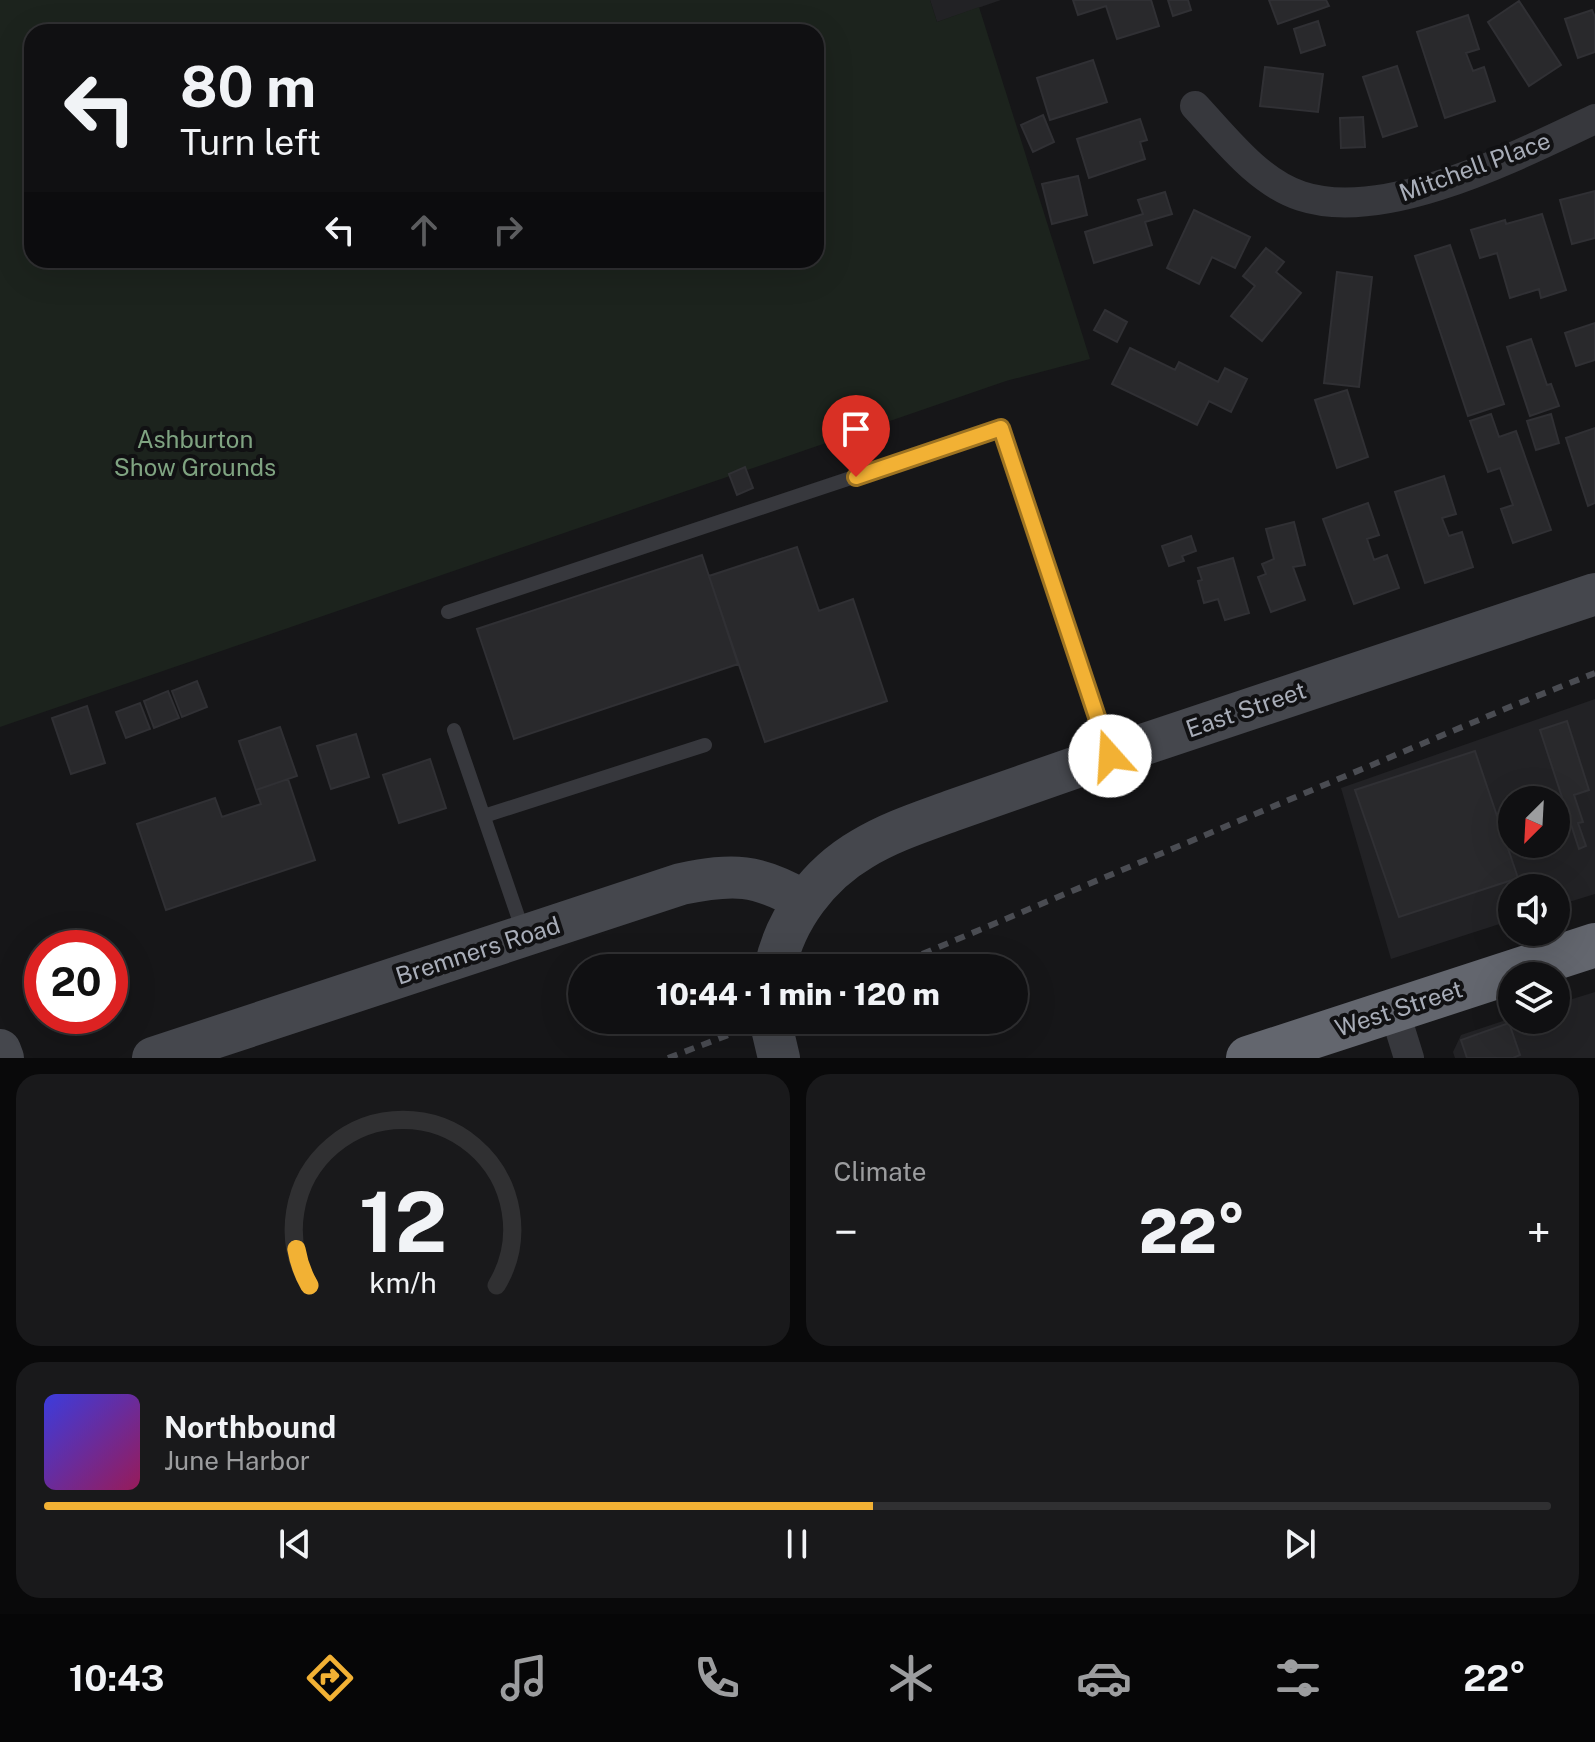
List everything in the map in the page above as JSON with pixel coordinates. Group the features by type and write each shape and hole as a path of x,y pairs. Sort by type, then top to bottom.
{"highway":[{"name":"West Street","path":"1248,1058 1595,945"}],"main road":[{"name":"East Street","path":"779,954 804,901 842,862 883,838 1110,756 1595,594"},
{"name":"Bremners Road","path":"153,1058 681,884 711,877 756,879 804,901"},
{"path":"773,1034 779,1058"},
{"path":"0,1050 3,1058"}],"street":[{"name":"Mitchell Place","path":"1195,106 1250,165 1300,196 1329,202 1378,201 1422,190 1510,159 1595,119"},
{"path":"1394,1010 1409,1058"}],"lane":[{"path":"448,612 1001,428 1110,756"},
{"path":"454,730 525,936"},
{"path":"484,816 705,745"}],"shaded area":[{"path":"930,0 1001,0 937,22"},
{"path":"1595,699 1595,894 1570,902 1570,874 1498,874 1498,925 1391,959 1341,788"},
{"path":"1595,992 1595,1058 1455,1058 1453,1052 1461,1035 1498,1023 1498,1034 1570,1034 1570,1000"}],"green space":[{"name":"Ashburton Show Grounds","path":"0,0 930,0 937,22 979,7 1090,359 1006,381 0,727"}],"building":[{"path":"1073,0 1151,0 1159,26 1117,39 1106,6 1078,15"},
{"path":"1168,0 1188,0 1191,10 1173,16"},
{"path":"1269,0 1326,0 1329,6 1278,24"},
{"path":"1519,1 1561,65 1529,86 1488,22"},
{"path":"1592,10 1595,17 1595,52 1578,58 1565,19"},
{"path":"1468,15 1479,49 1466,53 1473,71 1484,67 1495,101 1445,118 1417,32"},
{"path":"1318,21 1325,45 1301,53 1294,29"},
{"path":"1093,60 1107,102 1050,120 1037,78"},
{"path":"1397,66 1417,126 1383,137 1363,77"},
{"path":"1265,67 1323,74 1318,112 1260,106"},
{"path":"1043,115 1054,142 1033,152 1021,125"},
{"path":"1363,117 1365,147 1341,148 1340,118"},
{"path":"1140,119 1147,140 1140,142 1145,159 1089,178 1077,139"},
{"path":"1078,176 1087,215 1052,224 1042,184"},
{"path":"1595,191 1595,238 1572,244 1560,200"},
{"path":"1165,192 1172,214 1145,222 1152,245 1094,263 1085,232 1143,214 1138,200"},
{"path":"1194,210 1250,237 1235,268 1212,257 1199,284 1167,268"},
{"path":"1542,214 1566,290 1541,298 1539,289 1510,298 1497,253 1480,258 1471,230"},
{"path":"1450,245 1504,404 1468,416 1415,256"},
{"path":"1266,248 1284,262 1276,272 1301,293 1262,341 1231,316 1255,286 1243,276"},
{"path":"1337,272 1372,277 1359,387 1324,383"},
{"path":"1105,310 1127,322 1117,342 1094,330"},
{"path":"1595,323 1595,360 1576,366 1565,333"},
{"path":"1531,339 1547,385 1551,384 1559,406 1530,416 1507,347"},
{"path":"1130,348 1175,370 1179,362 1218,382 1225,368 1247,379 1231,412 1209,401 1197,425 1112,384"},
{"path":"1347,390 1368,457 1337,468 1315,400"},
{"path":"1491,414 1499,437 1516,431 1551,530 1513,543 1501,509 1513,505 1500,468 1488,472 1470,421"},
{"path":"1551,414 1559,443 1536,450 1527,421"},
{"path":"1595,428 1595,503 1588,506 1566,438"},
{"path":"745,467 753,488 737,495 729,474"},
{"path":"1444,476 1456,514 1442,518 1449,536 1462,532 1473,567 1425,583 1395,492"},
{"path":"1368,503 1379,535 1367,539 1374,560 1387,555 1399,588 1354,604 1323,519"},
{"path":"1294,522 1305,565 1293,567 1305,600 1271,612 1258,577 1266,574 1262,564 1274,559 1266,529"},
{"path":"1191,536 1196,551 1182,556 1184,561 1169,566 1162,546"},
{"path":"797,547 819,611 853,599 887,701 765,742 709,576"},
{"path":"702,555 738,664 514,739 477,629"},
{"path":"1233,558 1249,613 1225,620 1218,599 1204,603 1198,568"},
{"path":"197,681 207,707 182,717 172,691"},
{"path":"168,691 179,718 154,728 144,701"},
{"path":"140,703 150,729 126,738 116,712"},
{"path":"87,706 105,763 71,774 52,718"},
{"path":"1567,721 1589,790 1574,795 1583,822 1578,823 1586,846 1579,849 1570,822 1570,786 1558,786 1540,730"},
{"path":"280,727 297,776 256,790 239,741"},
{"path":"356,734 369,777 331,789 317,746"},
{"path":"1475,751 1498,819 1498,858 1511,858 1517,874 1498,874 1498,885 1399,917 1355,790"},
{"path":"430,759 446,808 399,823 383,775"},
{"path":"288,779 315,860 166,910 137,824 215,798 222,817 261,804 256,790"},
{"path":"1498,1027 1498,1034 1513,1034 1520,1055 1513,1058 1467,1058 1461,1040"}],"railway":[{"path":"922,954 1595,673"},
{"path":"668,1058 731,1034"}],"route":[{"path":"856,477 1001,428 1110,756"}]}
